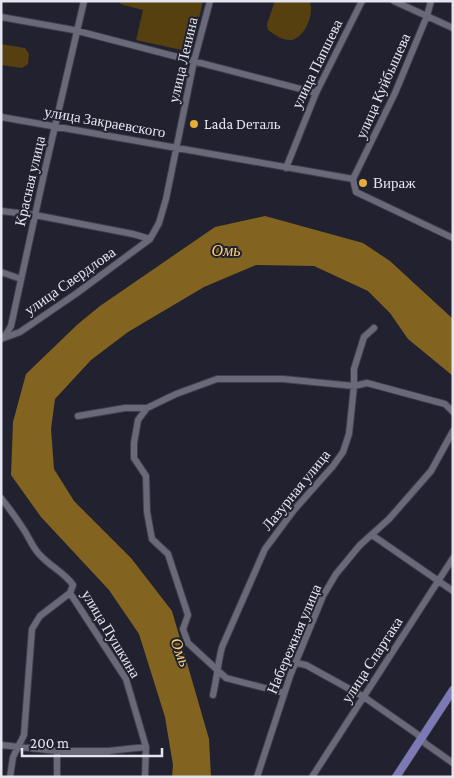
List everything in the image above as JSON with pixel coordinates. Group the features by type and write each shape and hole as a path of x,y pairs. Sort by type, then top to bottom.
{"main road":[{"path":"396,777 453,690"}],"street":[{"name":"Красная улица","path":"3,337 11,326 84,1"},
{"name":"улица Ленина","path":"150,239 160,223 194,61 210,1"},
{"name":"улица Папшева","path":"286,168 316,93 362,1"},
{"path":"394,1 453,28"},
{"name":"улица Куйбышева","path":"353,179 395,93 427,16 431,1"},
{"path":"1,17 78,32 316,93"},
{"name":"улица Закраевского","path":"1,117 353,179"},
{"path":"353,179 356,192 453,238"},
{"path":"1,211 35,215 150,239"},
{"name":"улица Свердлова","path":"3,337 20,332 150,239"},
{"path":"1,272 22,279"},
{"name":"Лазурная улица","path":"214,695 219,672 218,661 222,647 265,549 294,510 333,466 342,452 349,434 354,370 364,337 374,328"},
{"path":"284,693 226,678 188,644 183,630 188,616 175,571 168,554 152,539 147,512 146,476 134,458 134,443 138,420 148,408 176,394 216,379 283,379 354,386 367,384 445,404 453,412"},
{"path":"78,416 125,408 148,408"},
{"name":"Набережная улица","path":"257,777 284,693 323,596 336,574 360,545 389,519 432,471 453,431"},
{"name":"улица Пушкина","path":"1,498 24,529 35,549 70,580 73,585 70,593 126,679 146,748 145,777"},
{"path":"372,535 453,591"},
{"name":"улица Спартака","path":"312,777 453,558"},
{"path":"10,777 12,757 24,735 32,629 40,616 70,593"},
{"path":"296,663 306,665 364,697 417,734 453,764"},
{"path":"1,745 57,751 108,751 146,748"},
{"path":"57,751 57,777"}],"shaded area":[{"path":"121,1 203,1 191,52 136,40 143,10 120,4"},
{"path":"275,1 309,1 311,6 310,18 304,31 295,39 284,39 268,30 267,24"},
{"path":"1,44 25,48 29,54 28,64 22,68 1,65"}],"water":[{"name":"Омь","path":"265,216 363,243 390,261 453,319 453,376 408,339 390,313 368,291 314,266 256,265 204,287 128,332 91,360 55,399 51,429 54,469 74,501 131,558 172,611 209,739 211,777 172,777 173,765 165,717 139,634 109,590 41,517 11,475 13,422 26,374 78,324 100,306 215,227"}],"place":[{"name":"Lada Dеталь","path":"194,124"},
{"name":"Вираж","path":"363,183"}]}
